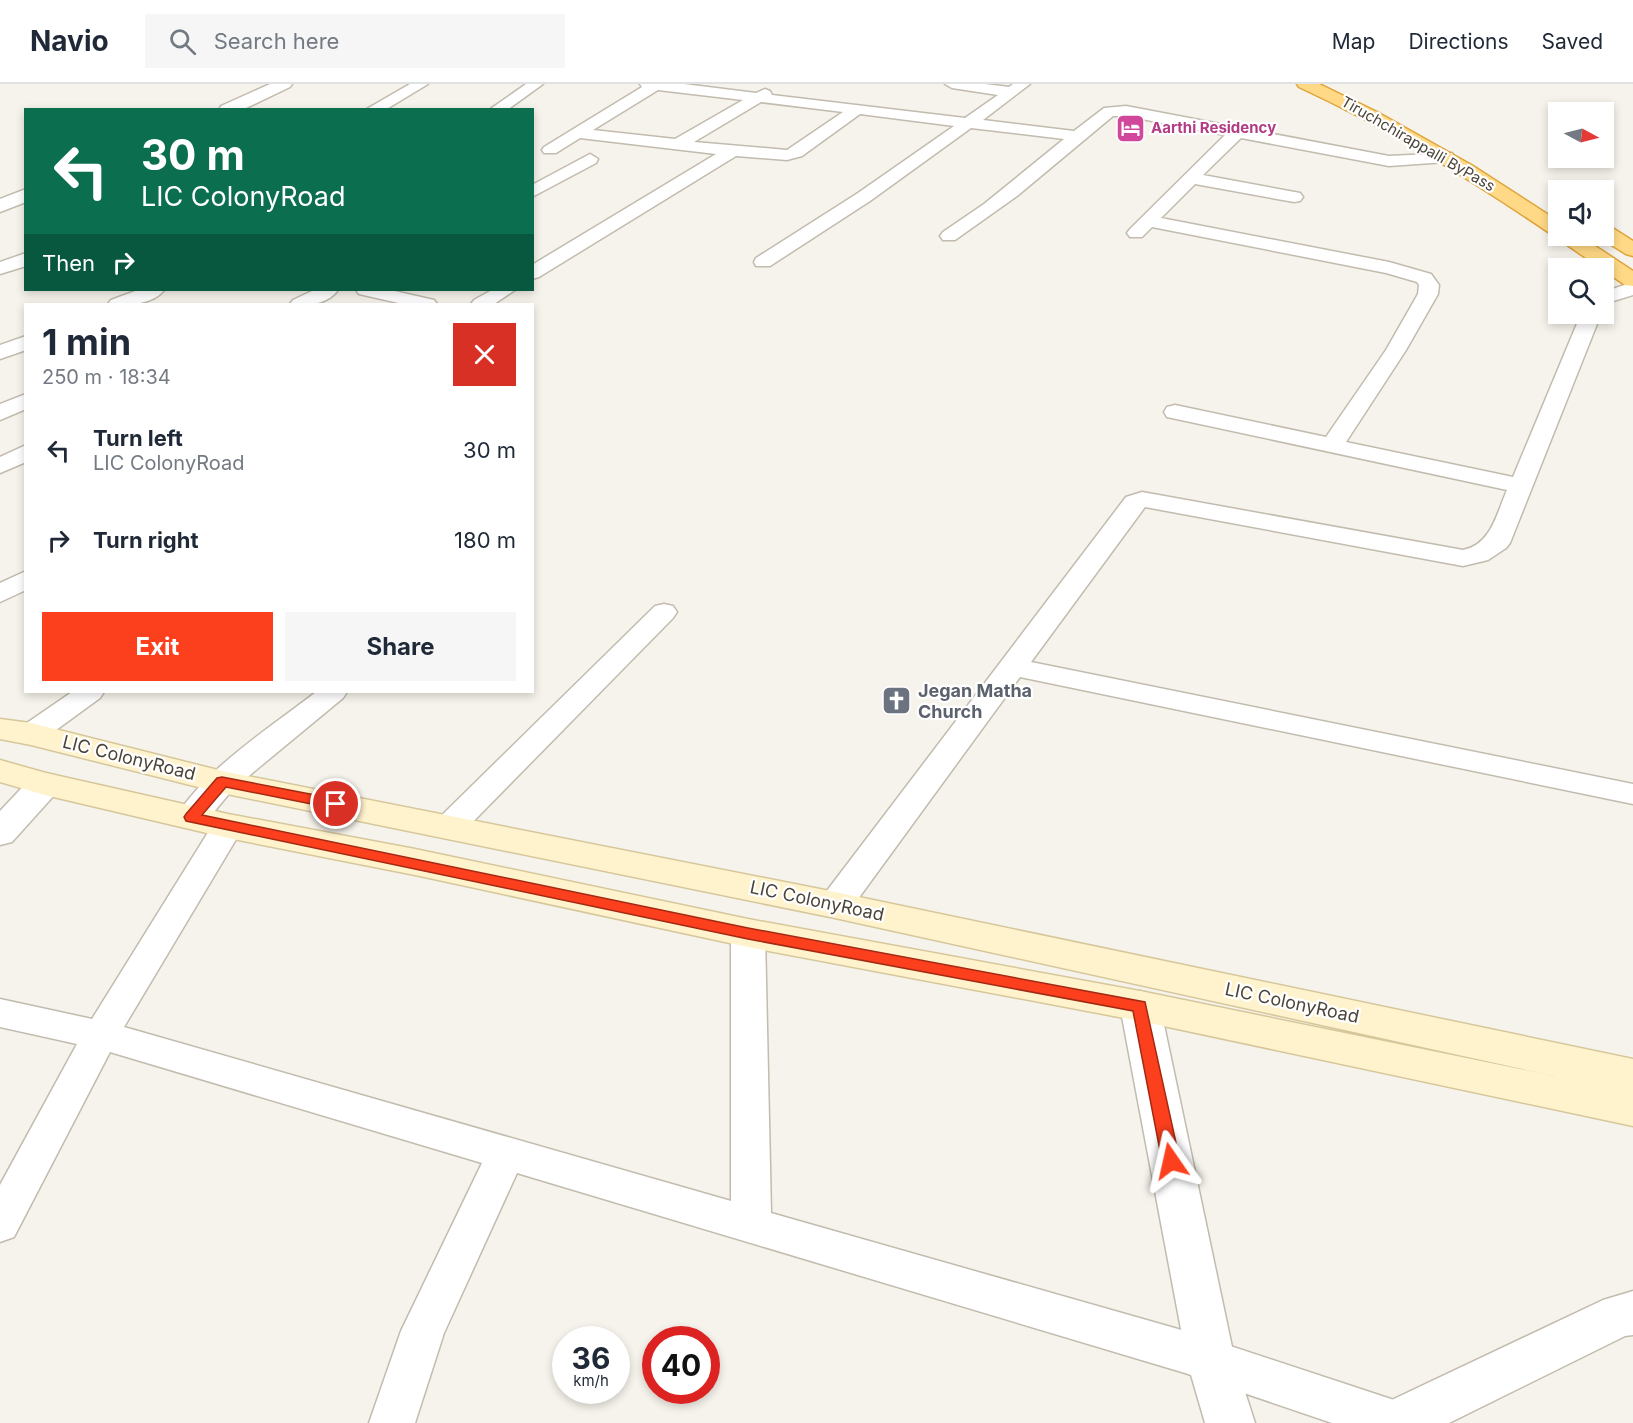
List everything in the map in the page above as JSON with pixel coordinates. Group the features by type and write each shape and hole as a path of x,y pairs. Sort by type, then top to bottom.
{"highway":[{"name":"Tiruchchirappalli ByPass","path":"1305,84 1346,102 1470,170 1548,223"},
{"path":"1614,238 1633,250"},
{"path":"1582,246 1633,280"}],"main road":[{"name":"LIC ColonyRoad","path":"16,731 222,782 835,904 1633,1076"},
{"name":"LIC ColonyRoad","path":"0,771 45,784 228,826 415,862 748,933 1140,1006 1633,1109"}],"street":[{"path":"231,108 284,84"},
{"path":"376,108 421,84"},
{"path":"499,108 536,84"},
{"path":"550,150 651,84 1077,136"},
{"path":"677,145 785,84"},
{"path":"952,84 1017,88"},
{"path":"764,262 864,197 1017,88"},
{"path":"578,133 733,151 796,153 856,110"},
{"path":"948,236 982,216 1109,111 1238,131 1389,161 1403,162 1446,157"},
{"path":"1238,131 1142,227 1389,268 1424,278 1429,285 1428,294 1396,350 1334,444"},
{"path":"534,272 733,151"},
{"path":"534,191 590,159"},
{"path":"1191,178 1294,197"},
{"path":"0,206 24,196"},
{"path":"0,268 24,260"},
{"path":"1614,295 1633,288"},
{"path":"121,303 151,291"},
{"path":"302,303 326,291"},
{"path":"370,291 422,303"},
{"path":"483,303 503,291"},
{"path":"835,904 1135,502 1142,499 1463,558 1479,555 1497,543 1587,324"},
{"path":"0,353 24,343"},
{"path":"0,413 24,401"},
{"path":"1176,412 1522,486"},
{"path":"0,466 24,453"},
{"path":"0,594 24,580"},
{"path":"450,826 664,612"},
{"path":"1014,667 1633,794"},
{"path":"16,731 88,693"},
{"path":"192,817 222,782 332,693"},
{"path":"0,833 45,784"},
{"path":"0,1224 101,1035 228,826"},
{"path":"748,933 751,1226"},
{"path":"1140,1006 1211,1361 1230,1423"},
{"path":"0,1013 101,1035 1211,1361 1397,1423 1620,1315 1633,1313"},
{"path":"392,1423 423,1331 506,1155"}],"place":[{"name":"Aarthi Residency","path":"1130,128"},
{"name":"Jegan Matha Church","path":"897,701"}],"route":[{"path":"336,804 222,782 192,817 748,933 1140,1006 1171,1161"}]}
